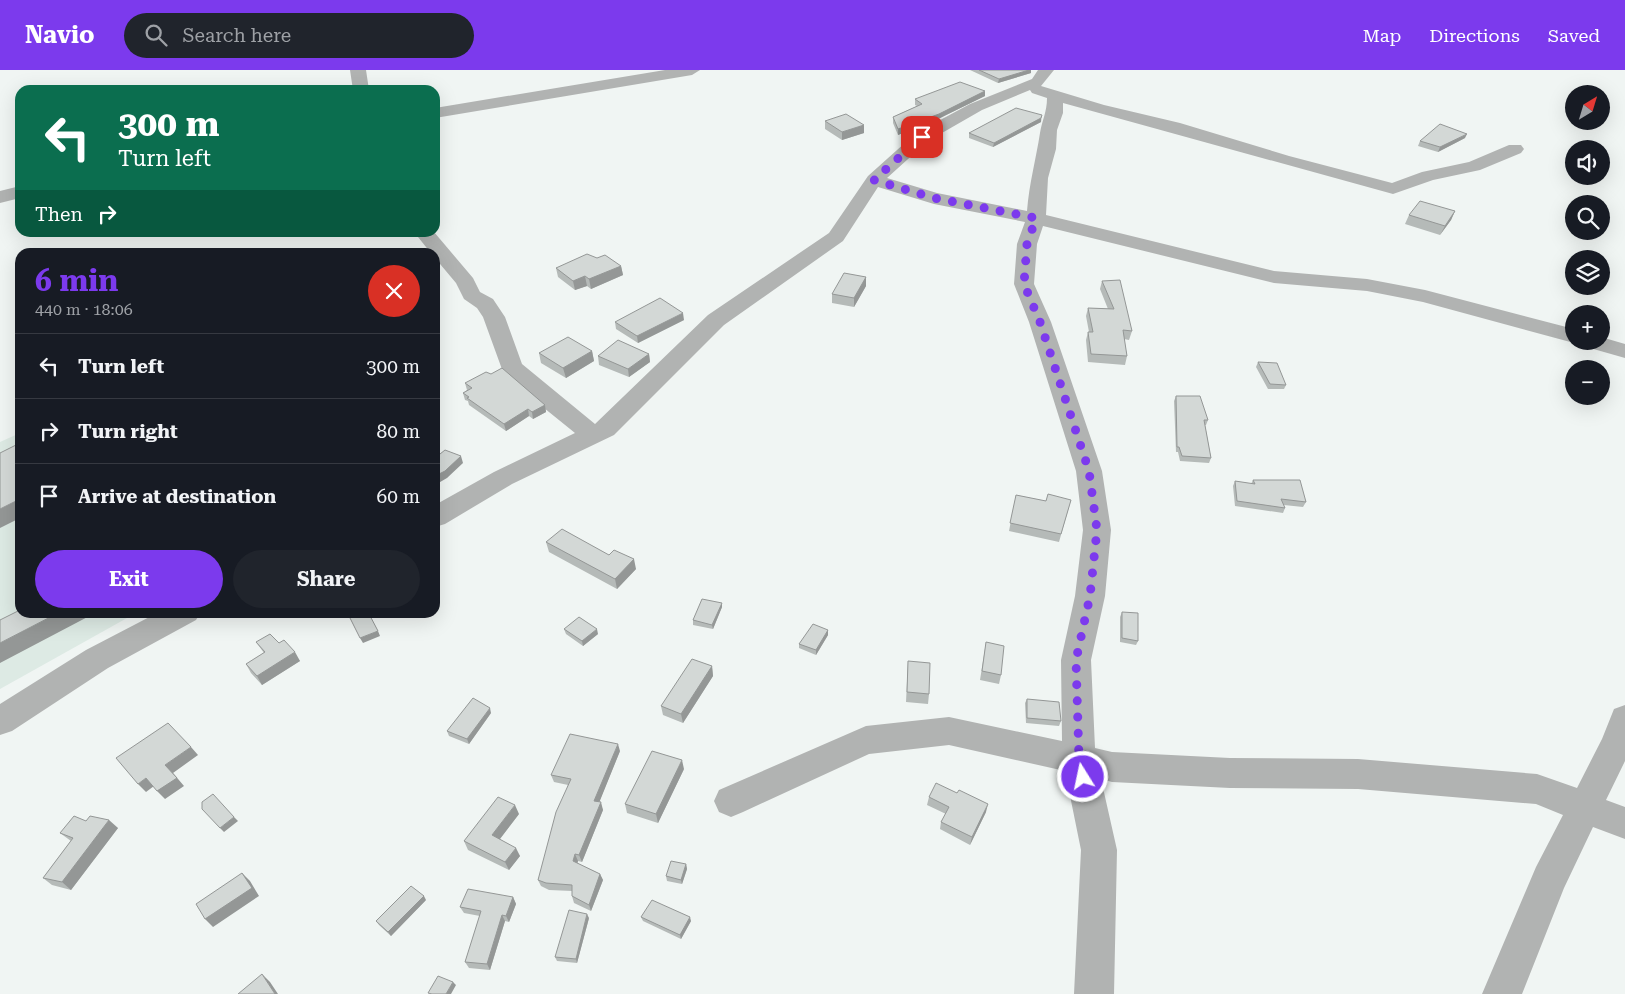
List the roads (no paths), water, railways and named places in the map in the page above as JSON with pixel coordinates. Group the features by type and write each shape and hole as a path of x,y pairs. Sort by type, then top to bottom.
{"street":[{"path":"358,70 360,85"},
{"path":"440,112 692,70"},
{"path":"440,514 503,478 605,429 716,320 836,237 874,180 922,137 976,107 1037,82 1046,70"},
{"path":"1028,86 1055,96 1393,189 1428,176 1474,166 1515,149"},
{"path":"1055,96 1055,113 1049,130 1047,149 1039,178 1036,218 1027,244 1024,284 1040,322 1089,471 1097,530 1090,596 1076,660 1079,759 1098,850 1094,994"},
{"path":"874,180 934,198 1036,218 1274,277 1367,285 1425,296 1565,334"},
{"path":"0,197 15,193"},
{"path":"427,237 437,248"},
{"path":"440,252 466,282 471,295 485,304 494,317 511,367 531,386 593,435"},
{"path":"1610,347 1625,351"},
{"path":"0,721 97,659 175,618"},
{"path":"1502,994 1549,880 1618,741 1625,719"},
{"path":"731,801 866,740 950,732 1112,767 1230,773 1358,774 1537,789 1625,822"}]}
